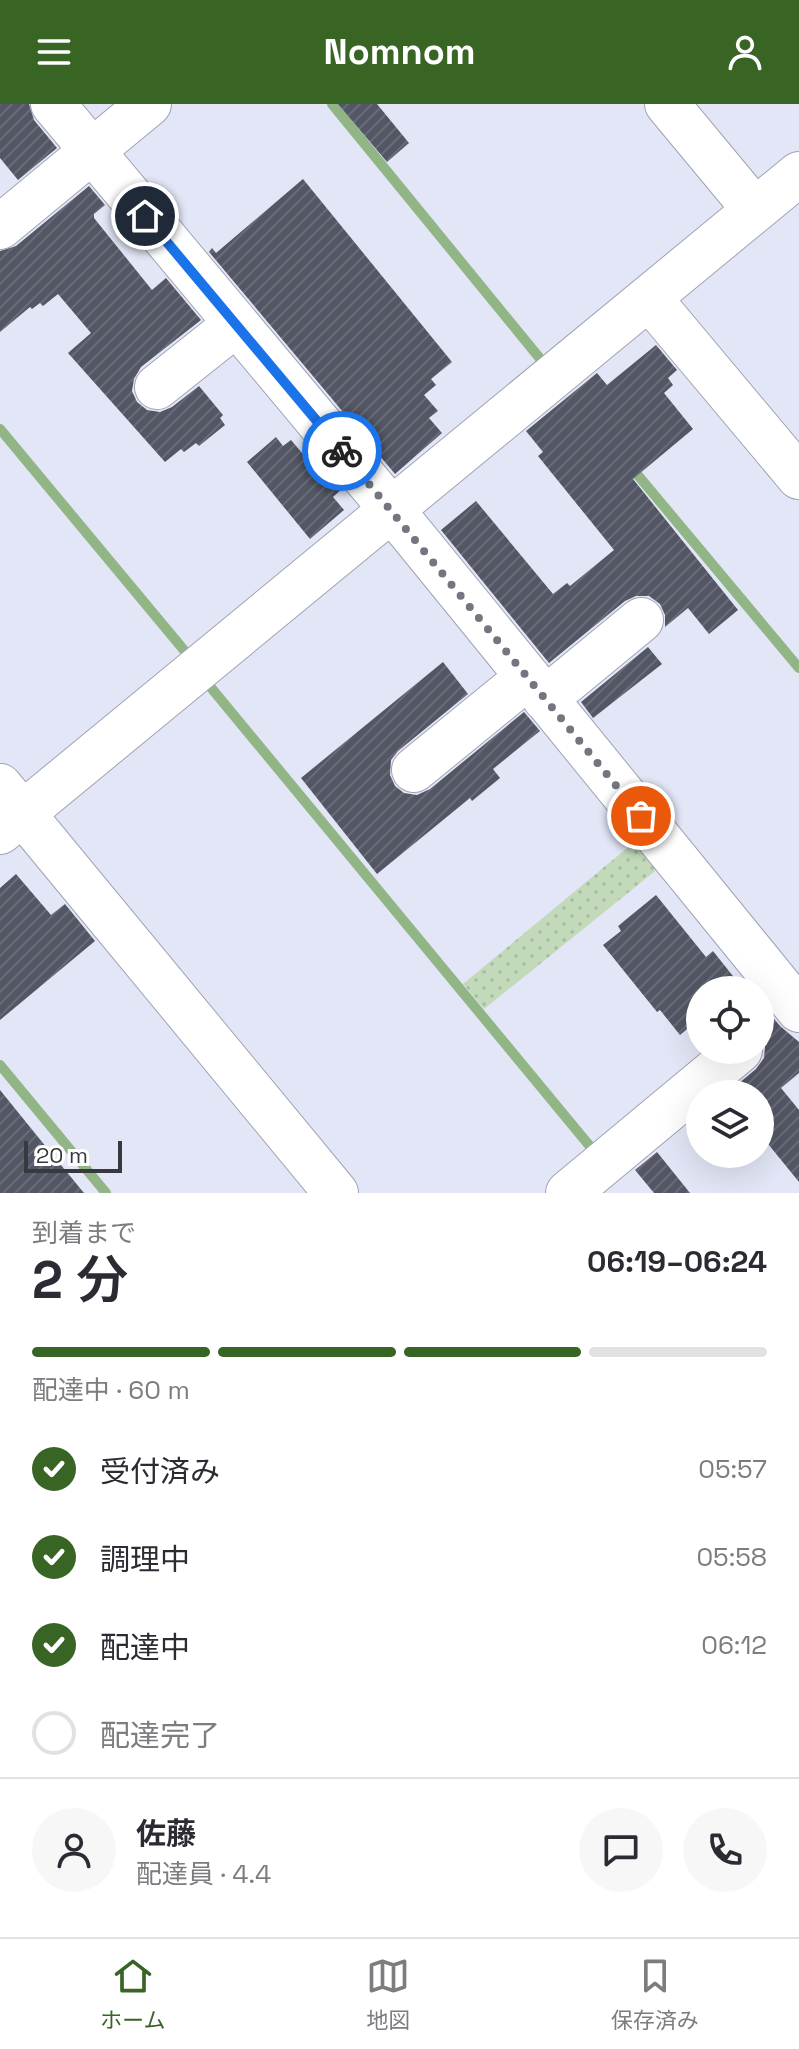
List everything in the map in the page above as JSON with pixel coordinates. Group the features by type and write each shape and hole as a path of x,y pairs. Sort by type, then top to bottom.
{"street":[{"path":"53,104 392,510 798,1005 774,1023"},
{"path":"0,227 149,104"},
{"path":"667,104 755,210"},
{"path":"336,1193 8,811 392,510 799,174"},
{"path":"649,298 799,477"},
{"path":"157,387 235,325"},
{"path":"414,770 641,620"},
{"path":"596,1185 725,1064"}],"green space":[{"path":"638,839 660,867 484,1009 463,984"}],"building":[{"path":"0,104 29,104 34,120 57,148 18,180 0,158"},
{"path":"338,104 377,104 409,143 387,162"},
{"path":"303,179 452,362 431,379 436,385 424,395 438,411 429,418 442,433 395,474 209,252 212,248 216,253"},
{"path":"89,186 105,205 94,214 94,218 152,290 166,278 201,320 141,367 134,379 132,391 137,402 147,410 160,412 172,407 199,386 223,415 220,418 225,425 199,446 196,443 184,452 181,449 165,462 68,353 91,333 58,294 43,306 40,303 32,309 30,307 0,332 0,251 16,246"},
{"path":"656,345 677,370 668,378 673,385 664,393 693,429 633,479 738,610 709,634 688,608 665,627 665,615 660,604 649,596 636,596 625,601 549,663 441,530 476,501 553,594 567,583 570,586 614,550 538,456 543,452 526,431 597,373 607,385"},
{"path":"276,437 283,446 291,440 314,467 320,462 342,489 333,497 344,510 310,539 247,462"},
{"path":"648,647 662,664 593,718 581,702"},
{"path":"443,662 468,694 391,760 390,775 395,786 404,793 417,795 430,789 524,712 540,731 493,769 500,778 472,801 470,798 377,874 301,778"},
{"path":"16,874 51,915 65,904 95,941 0,1020 0,888"},
{"path":"656,895 706,957 713,951 733,976 686,976 686,1030 680,1035 660,1010 657,1012 603,945 621,931 618,926"},
{"path":"774,1019 799,1042 799,1073 781,1088 799,1110 799,1182 774,1151 774,1080 743,1080 760,1064 774,1064"},
{"path":"0,1090 38,1137 84,1193 0,1193"},
{"path":"657,1152 690,1193 654,1193 635,1170"}],"waterway":[{"path":"332,104 542,361"},
{"path":"0,429 188,655"},
{"path":"631,467 799,668"},
{"path":"208,684 593,1150"},
{"path":"0,1065 106,1193"}],"way so far":[{"path":"342,451 641,816"}],"route":[{"path":"145,216 342,451"}]}
